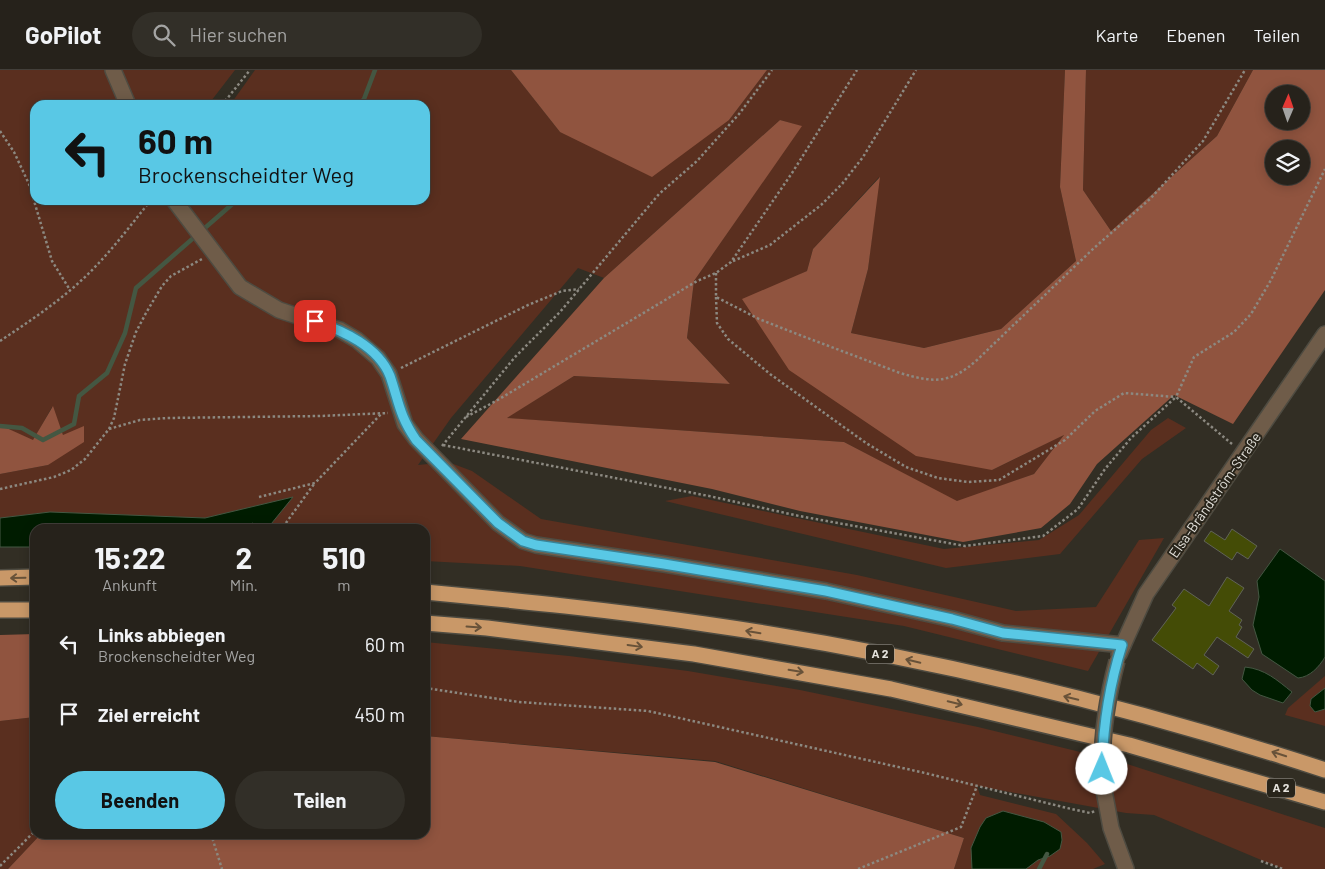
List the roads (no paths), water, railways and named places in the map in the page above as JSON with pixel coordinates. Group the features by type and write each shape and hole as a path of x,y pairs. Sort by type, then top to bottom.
{"highway":[{"path":"0,578 30,577"},
{"name":"A 2","path":"430,592 582,607 706,624 890,656 1018,684 1142,715 1254,746 1325,770"},
{"path":"0,610 30,610"},
{"name":"A 2","path":"430,623 487,628 694,654 892,689 1129,745 1325,802"}],"street":[{"path":"113,70 126,100"},
{"path":"178,205 240,287 279,310 332,327 357,340 378,358 388,374 398,406 416,440 498,523 523,541 536,545 826,591 952,619 1003,633 1122,645"},
{"name":"Elsa-Brändström-Straße","path":"1126,869 1114,839 1106,808 1103,785 1102,745 1105,714 1122,645 1146,594 1325,334"}],"waterway":[{"path":"363,100 375,70"},
{"path":"0,426 22,428 43,440 74,424 79,396 107,373 125,333 136,288 231,205"},
{"path":"1039,869 1047,854"}]}
